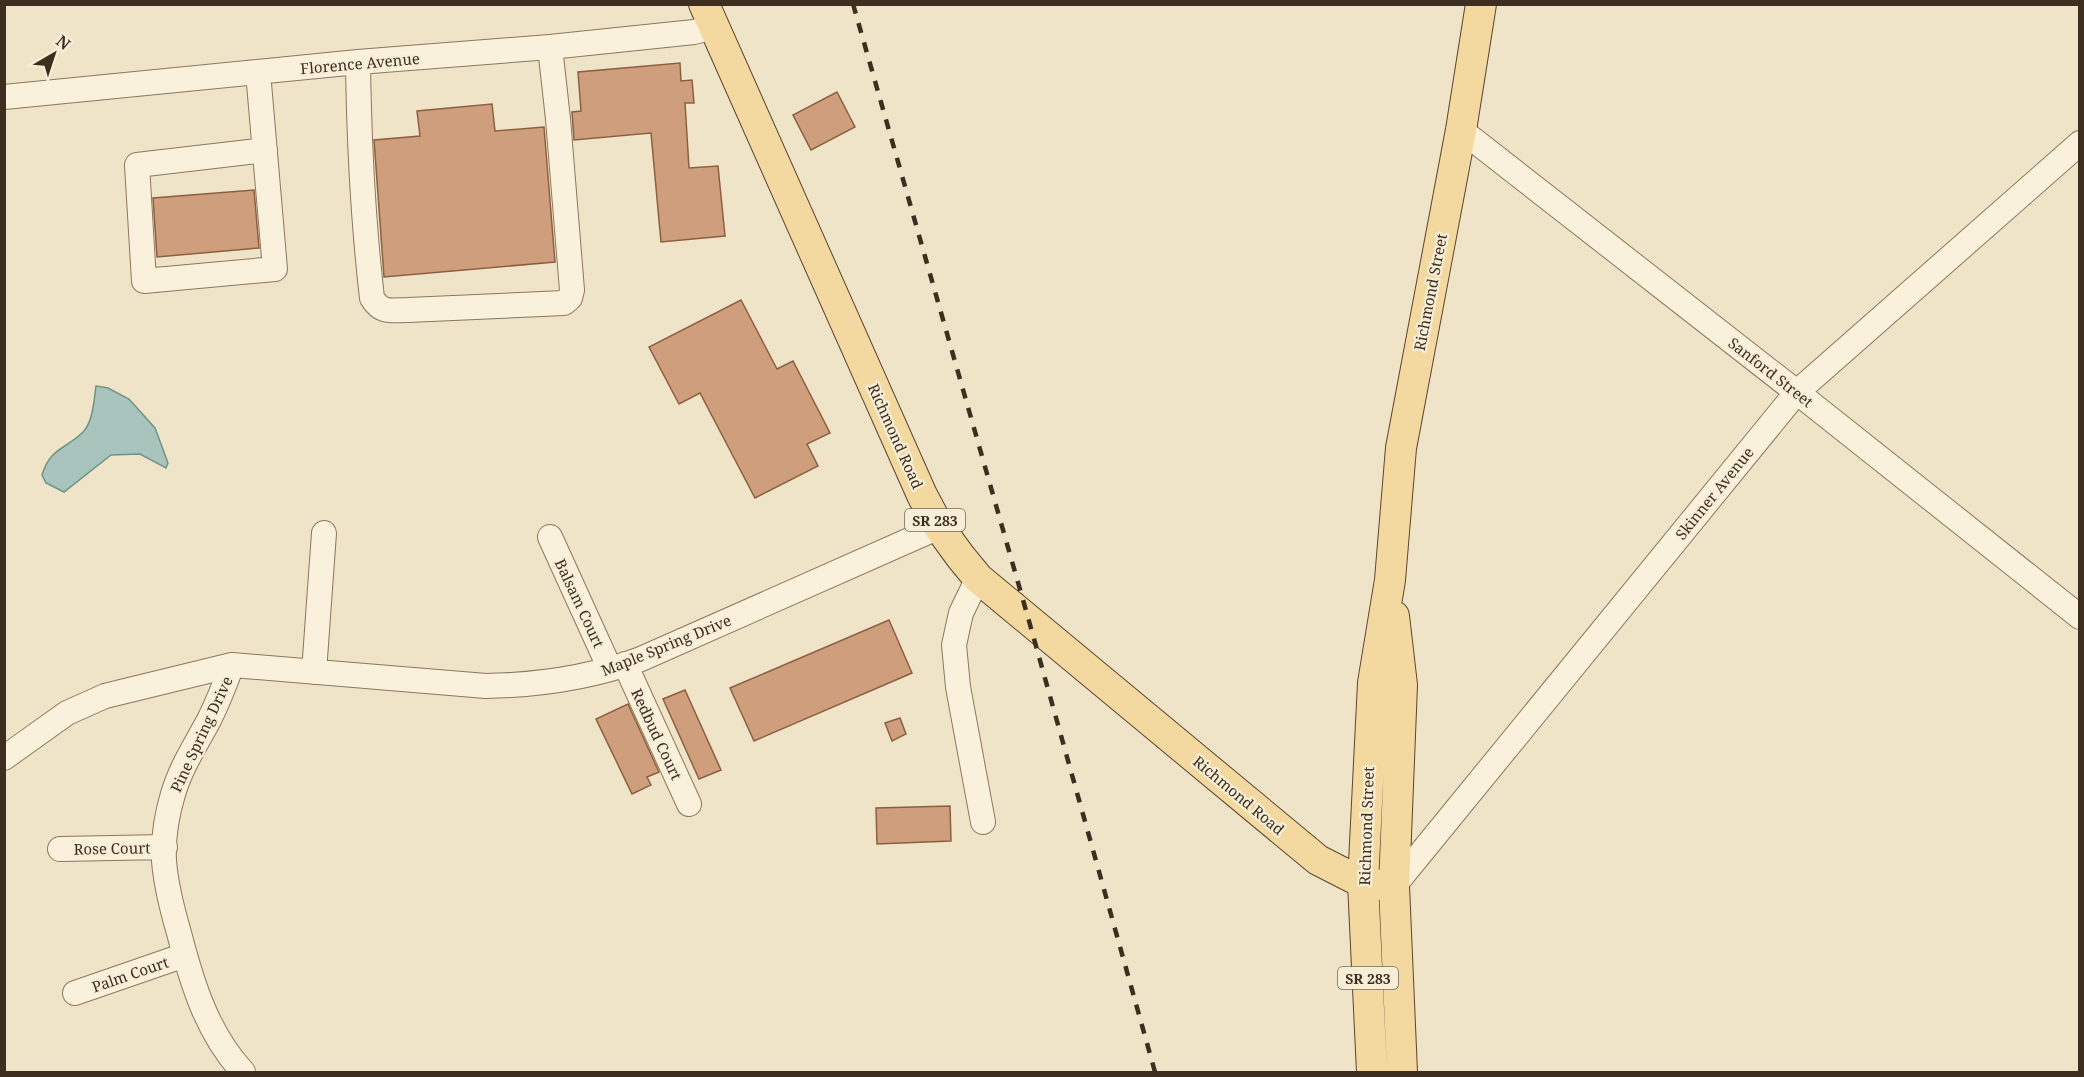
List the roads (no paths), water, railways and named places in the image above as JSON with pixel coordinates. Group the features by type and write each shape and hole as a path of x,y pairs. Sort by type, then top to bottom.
{"main road":[{"name":"Richmond Street","path":"1372,1072 1363,883 1373,683 1390,580 1401,448 1461,129 1481,4"},
{"name":"Richmond Road","path":"709,16 922,495 939,527 960,556 978,578 1318,860 1363,883 1394,886"},
{"name":"Richmond Street","path":"1390,580 1402,685 1394,886 1402,1072"}],"street":[{"name":"Florence Avenue","path":"4,97 694,32 709,16"},
{"path":"358,62 359,130 364,206 372,298 377,306 383,311 564,303 570,298 572,290 550,47"},
{"path":"258,72 265,150 275,269 144,281 137,165 265,150"},
{"name":"Sanford Street","path":"1461,129 1797,392 2079,618"},
{"name":"Skinner Avenue","path":"1394,886 1797,392 2079,143"},
{"name":"Maple Spring Drive","path":"4,759 67,713 105,696 232,665 486,686 520,686 554,682 618,667 939,527"},
{"path":"314,672 324,532"},
{"name":"Balsam Court","path":"550,537 618,667"},
{"path":"978,578 961,613 954,645 958,687 984,822"},
{"name":"Pine Spring Drive","path":"232,665 216,706 179,777 168,813 164,859 168,889 191,979 211,1027 227,1055 243,1072"},
{"name":"Redbud Court","path":"618,667 689,804"},
{"name":"Rose Court","path":"60,849 165,848"},
{"name":"Palm Court","path":"75,993 185,955"}],"water":[{"path":"96,386 108,388 129,399 155,428 168,463 166,468 140,454 111,455 64,492 46,483 42,475 49,459 77,438 86,428"}],"railway":[{"path":"853,4 1155,1072"}]}
